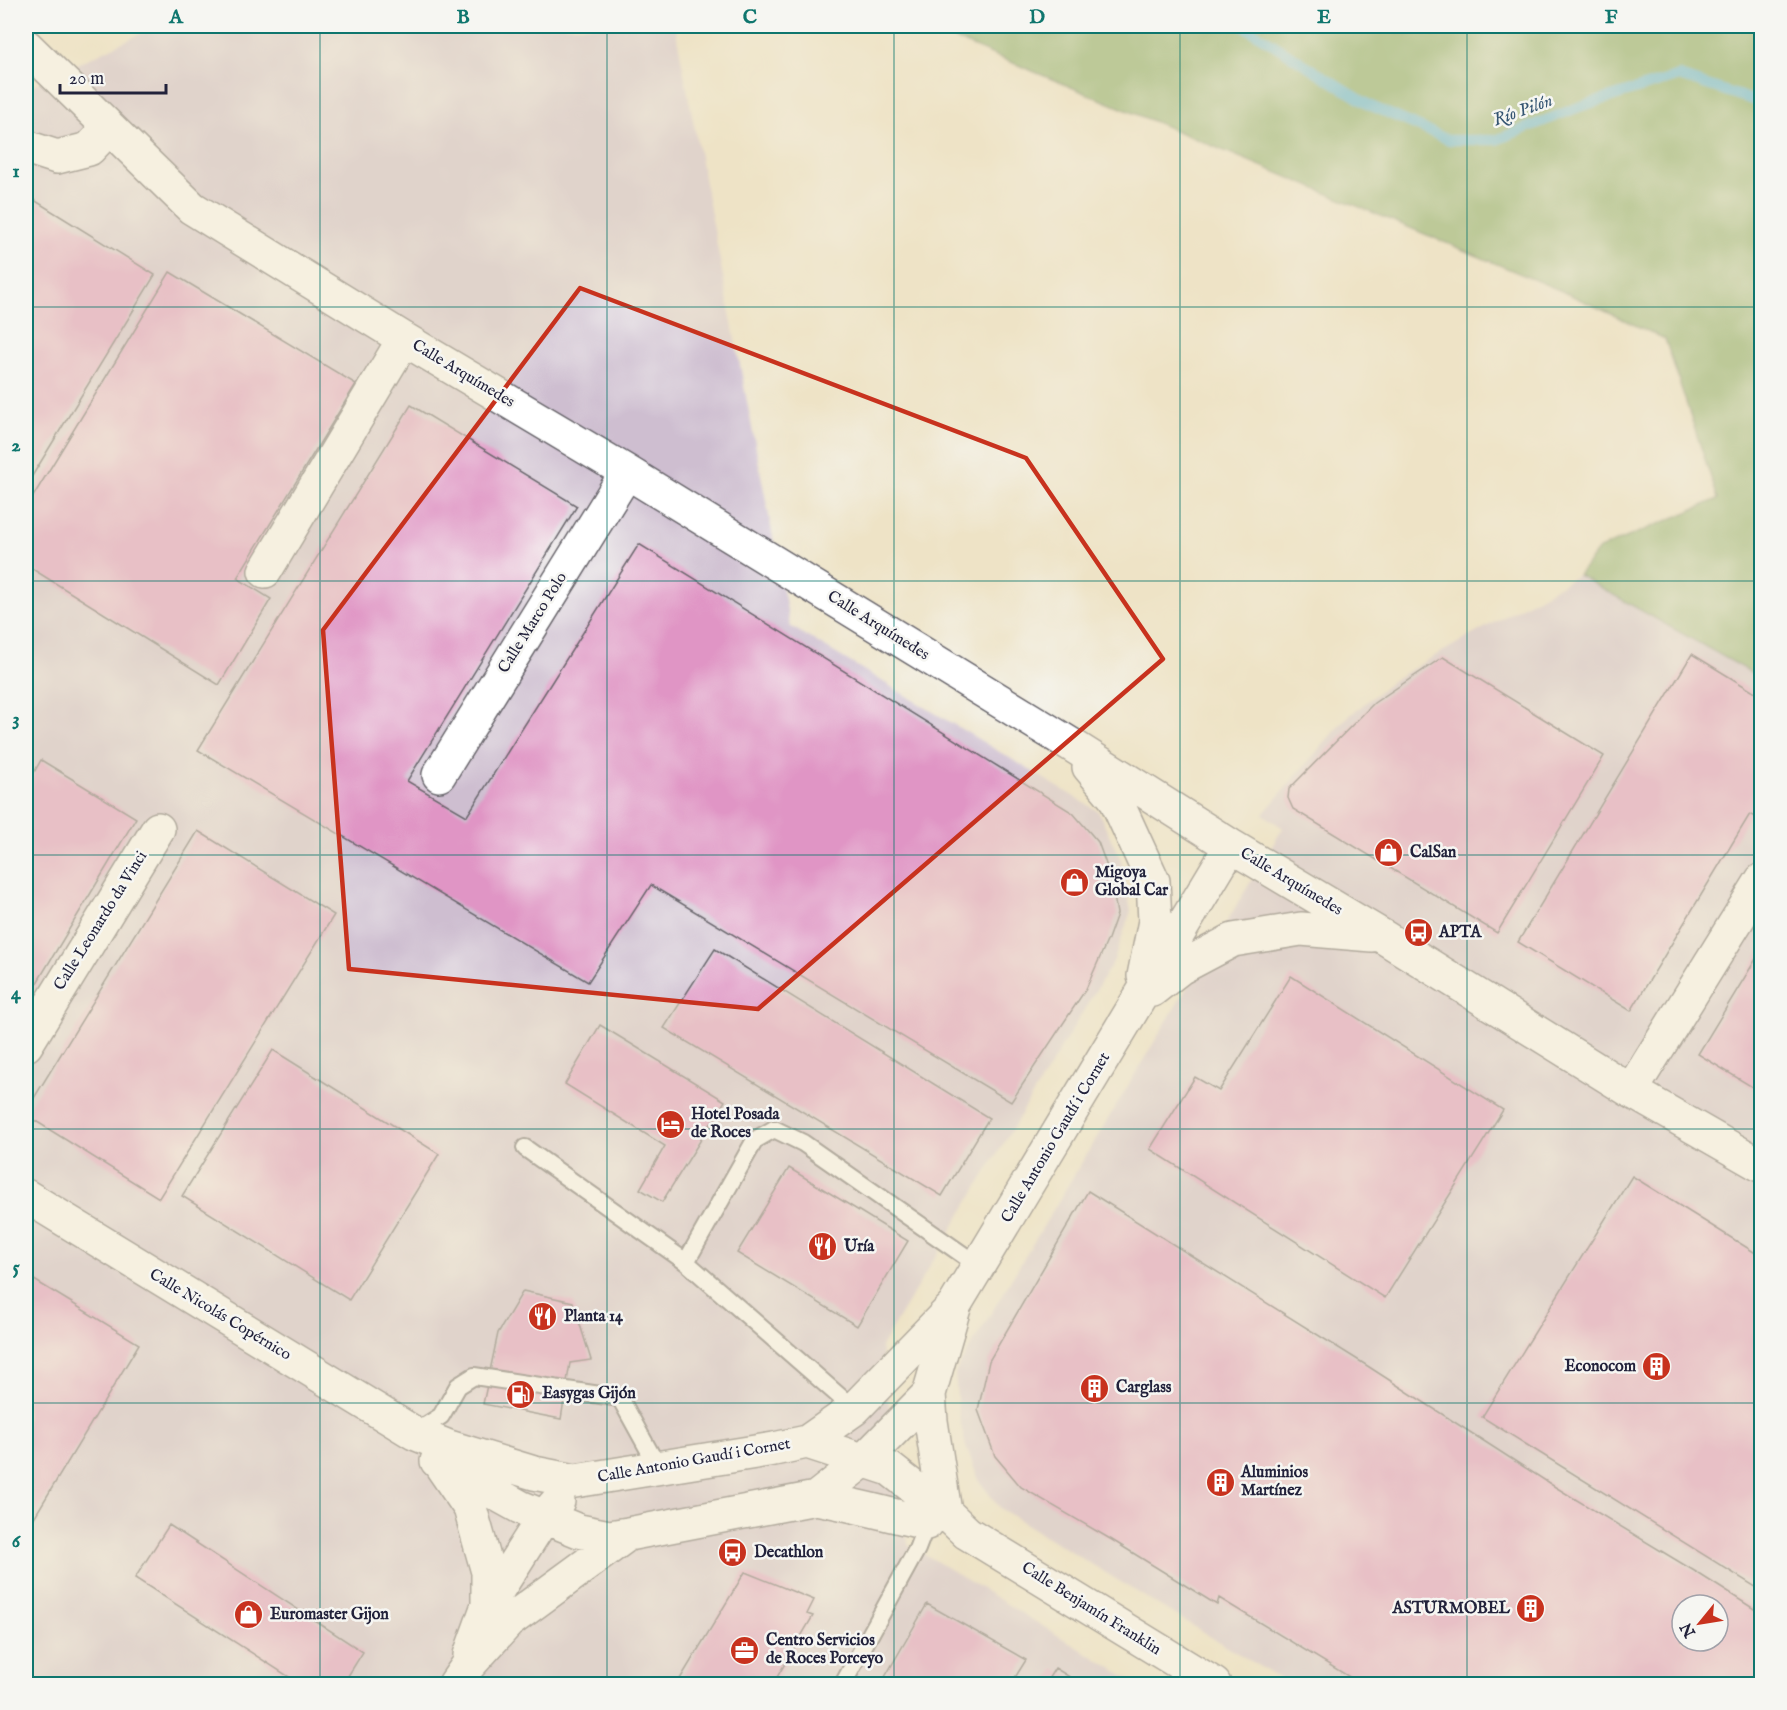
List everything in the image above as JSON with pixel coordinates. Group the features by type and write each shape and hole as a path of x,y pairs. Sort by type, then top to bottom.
{"street":[{"name":"Calle Arquímedes","path":"26,46 192,208 404,339 627,472 1631,1091 1761,1166"},
{"path":"26,147 57,157 89,149 109,128"},
{"path":"265,572 404,339"},
{"name":"Calle Marco Polo","path":"439,775 627,472"},
{"name":"Calle Antonio Gaudí i Cornet","path":"1070,744 1115,798 1153,881 1155,921 1138,1001"},
{"name":"Calle Leonardo da Vinci","path":"26,1044 158,829"},
{"name":"Calle Antonio Gaudí i Cornet","path":"534,1473 575,1481 774,1449 807,1442 854,1409 954,1306 1231,846"},
{"path":"1631,1091 1761,880"},
{"name":"Calle Antonio Gaudí i Cornet","path":"1138,1001 1180,968 1233,940 1301,929 1382,936"},
{"name":"Calle Nicolás Copérnico","path":"26,1196 414,1433 449,1447 534,1473"},
{"name":"Calle Antonio Gaudí i Cornet","path":"544,1517 579,1531 609,1537 816,1498 864,1460 929,1394 954,1306"},
{"name":"Calle Antonio Gaudí i Cornet","path":"864,1460 864,1429 896,1387 917,1343"},
{"path":"929,1394 947,1523"},
{"name":"Calle Nicolás Copérnico","path":"414,1433 470,1508 498,1613"},
{"name":"Calle Benjamín Franklin","path":"807,1442 890,1469 947,1523 1206,1683"},
{"name":"Calle Nicolás Copérnico","path":"437,1461 520,1507 544,1517"},
{"path":"534,1473 544,1517"},
{"name":"Calle Antonio Gaudí i Cornet","path":"460,1676 498,1613 544,1517 575,1481"},
{"name":"Calle Benjamín Franklin","path":"816,1498 947,1523"},
{"name":"Calle Antonio Gaudí i Cornet","path":"498,1613 628,1534"}],"lane":[{"path":"686,1262 755,1140 774,1129 803,1143 979,1266"},
{"path":"525,1148 686,1262 854,1409"},
{"path":"414,1433 441,1416 458,1386 474,1376 620,1398 658,1467"},
{"path":"843,1684 917,1549 947,1523"}],"highlighted area":[{"path":"580,288 1026,458 1163,659 758,1009 349,969 323,630"}],"shaded area":[{"path":"156,26 675,26 790,626 1098,811 1121,860 1131,911 1114,960 881,1347 908,1544 1138,1684 26,1684 26,89"},
{"path":"1578,575 1761,678 1761,1684 1288,1684 1001,1509 979,1481 966,1447 958,1411 955,1373 1283,828 1263,814 1343,721 1396,678"}],"green space":[{"path":"937,26 1343,26 1411,34 1509,26 1761,26 1761,678 1578,575 1599,549 1718,499 1665,339 1564,292 936,31"},
{"path":"1329,26 1509,26 1400,35"}],"building":[{"path":"26,195 155,275 26,486"},
{"path":"170,272 356,384 237,578 271,599 219,685 26,565 26,508"},
{"path":"411,405 577,506 407,781 467,816 639,544 1073,813 1098,842 1111,878 1117,914 1086,989 1011,1102 651,885 588,982 198,750"},
{"path":"1692,654 1762,697 1762,820 1750,814 1631,1011 1518,942"},
{"path":"1443,657 1604,756 1497,933 1293,809 1288,798 1289,789 1374,703"},
{"path":"41,760 136,818 26,1001 26,787"},
{"path":"198,831 334,915 159,1198 26,1115 26,1111"},
{"path":"715,949 989,1118 942,1196 664,1028"},
{"path":"1762,949 1762,1093 1698,1054"},
{"path":"1291,976 1503,1110 1385,1298 1150,1149 1195,1077 1219,1091"},
{"name":"Hotel Posada de Roces","path":"600,1025 725,1101 662,1202 640,1189 665,1146 565,1084"},
{"path":"273,1050 439,1154 349,1300 182,1196"},
{"name":"Uría","path":"789,1168 908,1241 857,1326 737,1253"},
{"path":"1632,1176 1762,1257 1762,1591 1482,1417"},
{"path":"1088,1191 1366,1365 1552,1485 1729,1593 1670,1593 1670,1653 1730,1653 1730,1594 1762,1614 1762,1684 1361,1684 1219,1598 1217,1605 1021,1487 995,1456 978,1410 989,1361"},
{"path":"26,1275 139,1344 26,1531"},
{"path":"523,1291 573,1302 591,1360 570,1363 561,1419 483,1404 498,1333"},
{"name":"Euromaster Gijon","path":"169,1525 363,1652 343,1684 300,1684 135,1578"},
{"name":"Centro Servicios de Roces Porceyo","path":"745,1572 814,1600 807,1614 813,1616 773,1684 677,1684"},
{"path":"927,1604 1026,1660 1011,1684 881,1684"},
{"path":"1055,1668 1081,1684 1045,1684"}],"waterway":[{"name":"Río Pilón","path":"1244,26 1369,105 1449,140 1496,140 1579,107 1679,76 1762,103"}],"place":[{"name":"CalSan","path":"1389,853"},
{"name":"Migoya Global Car","path":"1074,882"},
{"name":"APTA","path":"1418,933"},
{"name":"Hotel Posada de Roces","path":"670,1124"},
{"name":"Uría","path":"823,1247"},
{"name":"Planta 14","path":"543,1317"},
{"name":"Econocom","path":"1657,1367"},
{"name":"Carglass","path":"1095,1388"},
{"name":"Easygas Gijón","path":"521,1394"},
{"name":"Aluminios Martínez","path":"1220,1482"},
{"name":"Decathlon","path":"733,1553"},
{"name":"ASTURMOBEL","path":"1531,1609"},
{"name":"Euromaster Gijon","path":"249,1615"},
{"name":"Centro Servicios de Roces Porceyo","path":"745,1650"}]}
